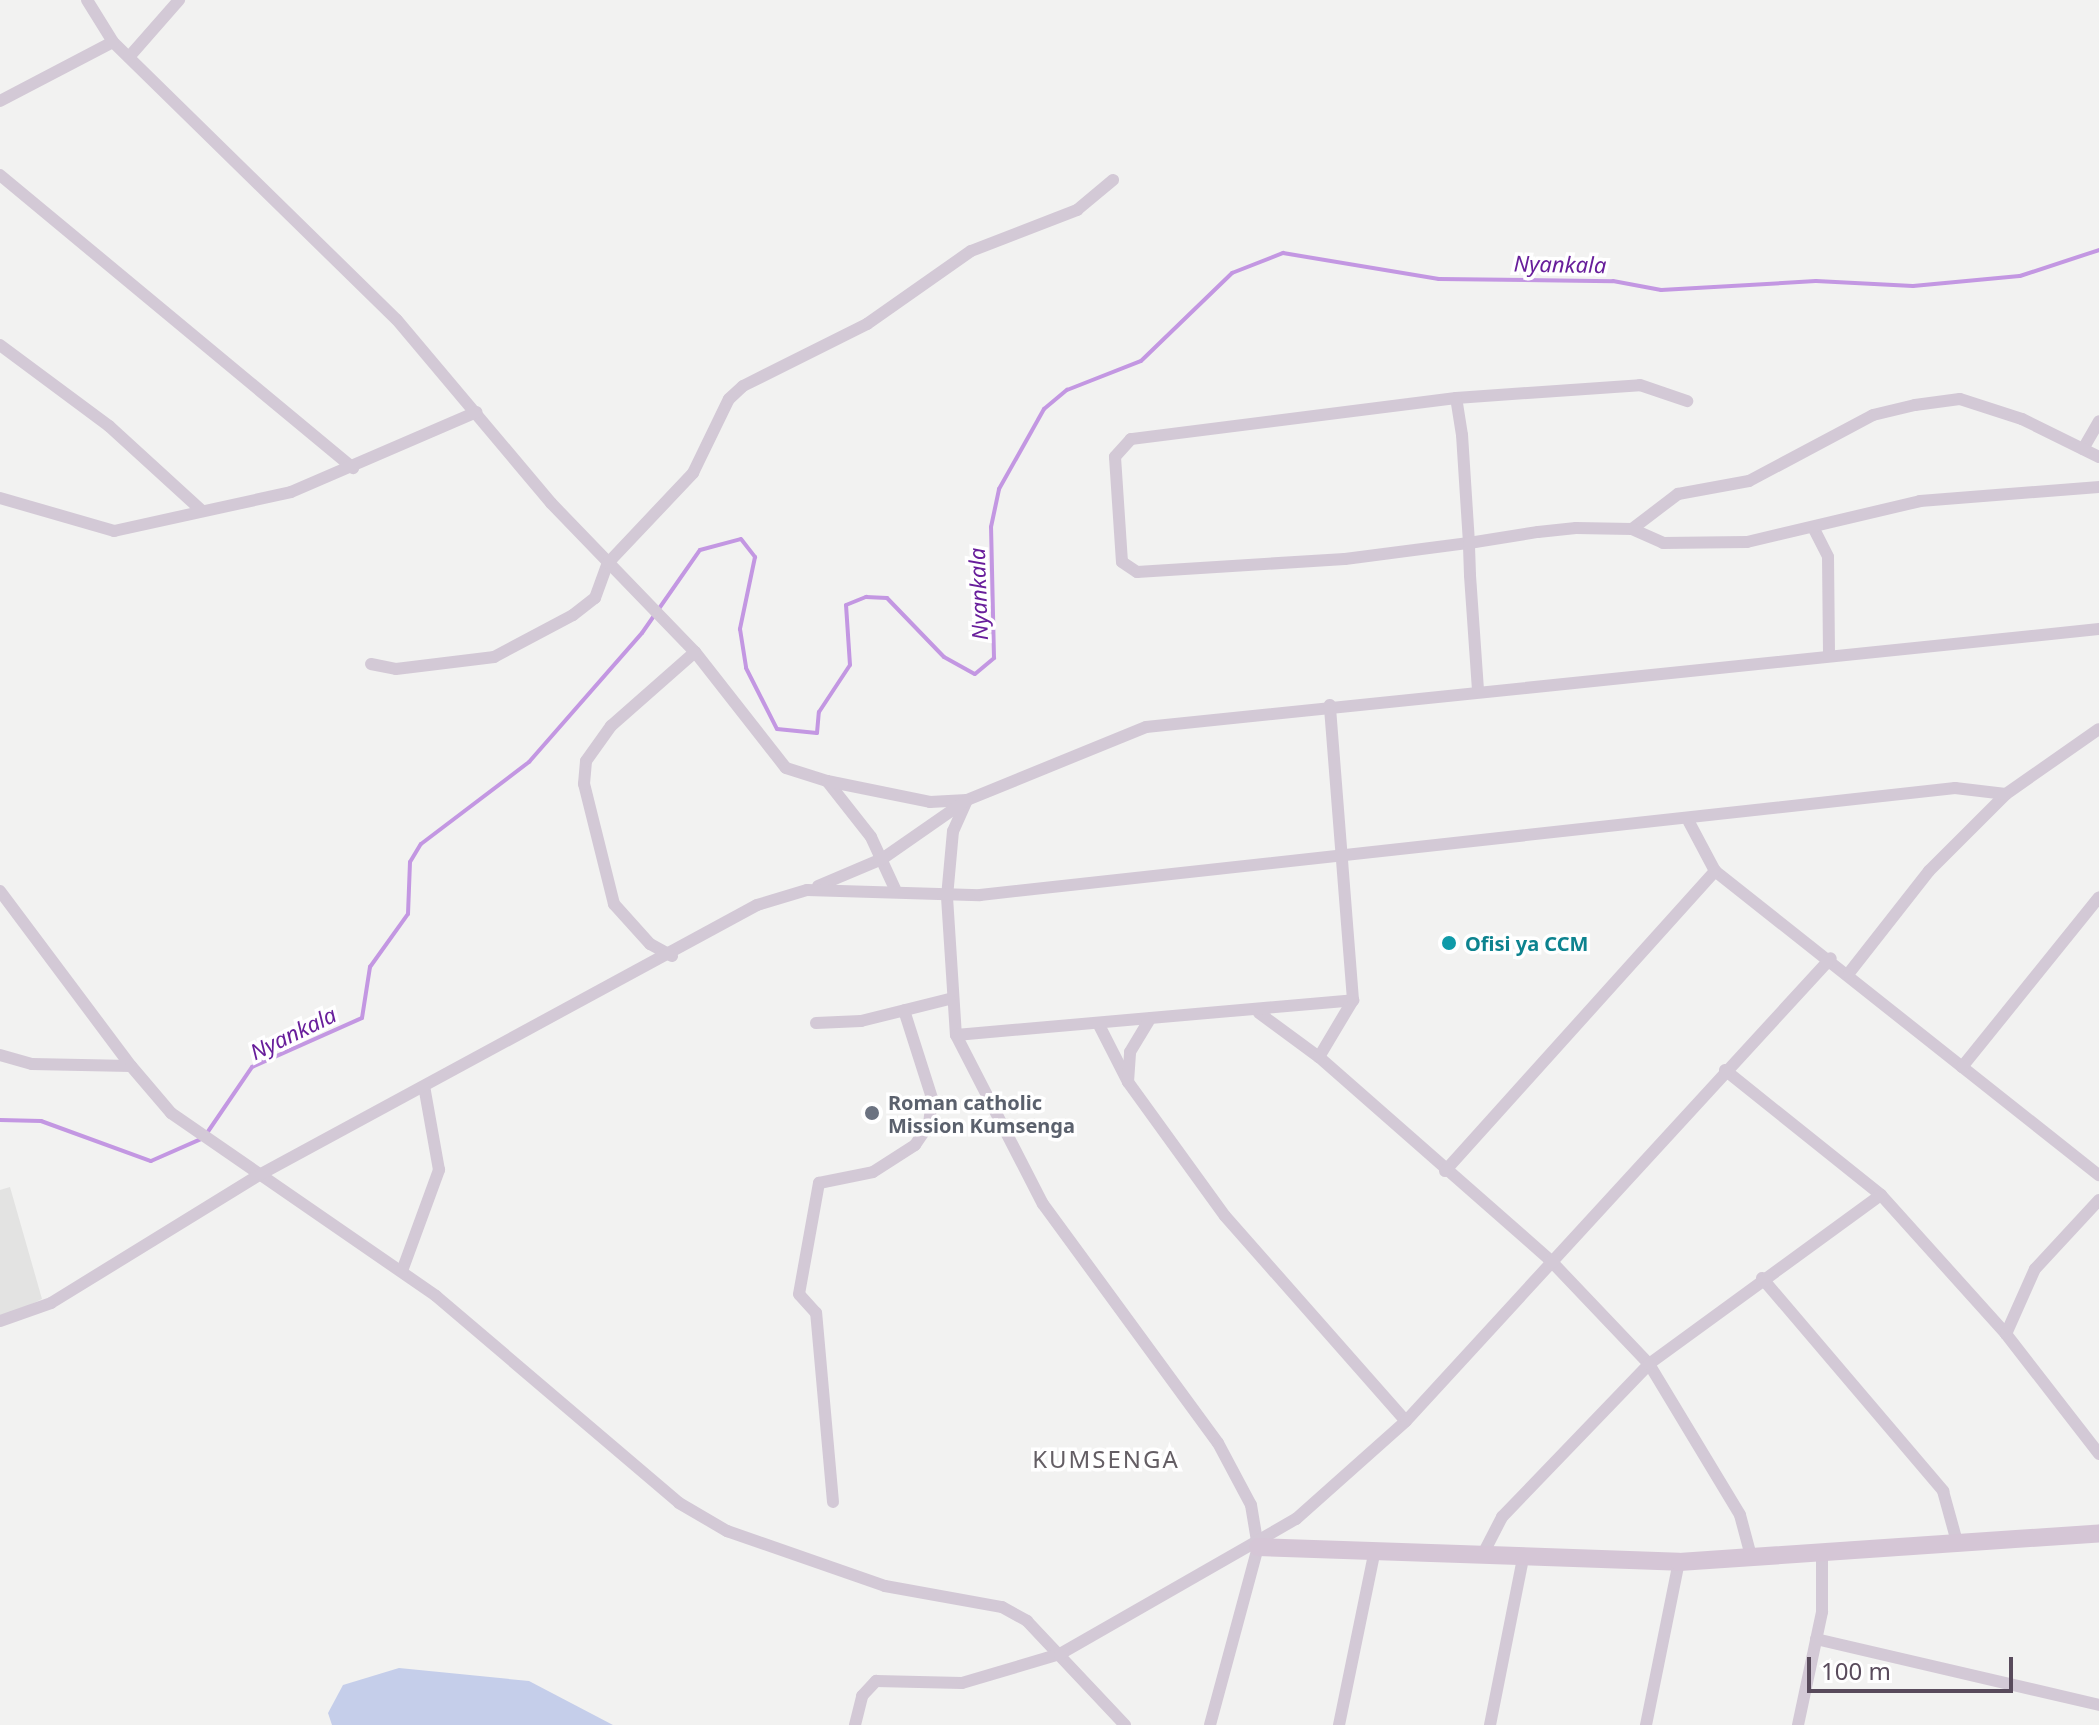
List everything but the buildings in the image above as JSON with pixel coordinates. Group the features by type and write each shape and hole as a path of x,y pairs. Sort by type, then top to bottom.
{"street":[{"path":"87,0 113,42 397,320 644,604 695,652 786,768 827,781 930,802 967,800"},
{"path":"129,57 179,0"},
{"path":"0,101 113,42"},
{"path":"0,175 353,468"},
{"path":"371,664 396,669 494,657 595,598 608,563 693,473 729,399 743,386 867,324 961,257 1077,210 1113,180"},
{"path":"0,345 109,426 202,511"},
{"path":"1687,401 1640,385 1456,398 1131,439 1115,457 1122,562 1137,572 1632,529 1691,545 1814,529 1920,501 2099,487"},
{"path":"1456,398 1478,690"},
{"path":"1632,529 1678,494 1749,481 1873,415 1915,405 1960,399 2099,457"},
{"path":"0,498 114,531 202,511 353,468 477,412"},
{"path":"2083,449 2099,421"},
{"path":"1814,529 1828,557 1829,656"},
{"path":"0,1321 51,1303 261,1174 672,956 757,905 807,890 882,859 967,800 1146,727 1330,705 2099,629"},
{"path":"672,956 614,904 584,784 586,761 611,726 695,652"},
{"path":"1319,1057 1353,1000 1330,705"},
{"path":"1849,973 1929,871 2006,794 2099,729"},
{"path":"827,781 882,859 895,889"},
{"path":"807,890 895,889 947,897 1689,822 1955,788 2006,794"},
{"path":"967,800 953,831 947,897 949,999 956,1035 1043,1204 1218,1443 1251,1505 1258,1547 1210,1725"},
{"path":"1689,822 1715,871 1831,958 2099,1175"},
{"path":"1445,1171 1715,871"},
{"path":"0,891 131,1066 171,1113 402,1271 679,1503 727,1531 885,1586 1002,1607 1060,1654 1125,1725"},
{"path":"1962,1067 2099,897"},
{"path":"855,1725 862,1696 876,1681 962,1683 1060,1654 1258,1547 1406,1421 1831,958"},
{"path":"816,1023 904,1010 949,999"},
{"path":"956,1035 1259,1013 1353,1000"},
{"path":"833,1502 816,1313 799,1294 819,1183 873,1172 915,1145 929,1124 932,1098 904,1010"},
{"path":"1259,1013 1319,1057 1445,1171 1551,1261 1649,1364 1740,1515 1751,1556"},
{"path":"1128,1082 1130,1052 1150,1019"},
{"path":"1099,1025 1128,1082 1225,1216 1406,1421"},
{"path":"0,1055 32,1064 131,1066"},
{"path":"1725,1070 1881,1195 2006,1334 2099,1454"},
{"path":"402,1271 439,1170 424,1086"},
{"path":"1483,1554 1502,1517 1649,1364 1762,1278 1881,1195"},
{"path":"2006,1334 2035,1269 2099,1200"},
{"path":"1762,1278 1943,1491 1957,1542"},
{"path":"1258,1547 1374,1555 1483,1554 1523,1559 1679,1562 2099,1533"},
{"path":"1798,1725 1816,1639 1822,1551"},
{"path":"1339,1725 1374,1555"},
{"path":"1490,1725 1523,1559"},
{"path":"1646,1725 1679,1562"},
{"path":"1816,1639 2099,1705"}],"shaded area":[{"path":"10,1187 42,1299 0,1320 0,1190"},
{"path":"399,1668 529,1681 613,1725 332,1725 328,1713 343,1685"}],"waterway":[{"name":"Nyankala","path":"207,1133 252,1067 362,1018 370,967 408,914 410,862 421,844 529,762 642,633 700,550 741,539 755,557 740,629 746,668 777,729 817,733 819,712 850,665 846,605 866,597 887,598 944,657 975,674 994,658 991,527 999,489 1044,409 1067,390 1141,361 1232,273 1283,253 1439,279 1613,281 1661,290 1816,281 1913,286 2020,276 2099,250"},
{"name":"Nyankala","path":"0,1120 41,1121 151,1161 201,1139"}],"place":[{"name":"Ofisi ya CCM","path":"1449,943"},
{"name":"Roman catholic Mission Kumsenga","path":"872,1113"}],"district":[{"name":"KUMSENGA","path":"1106,1459"}]}
